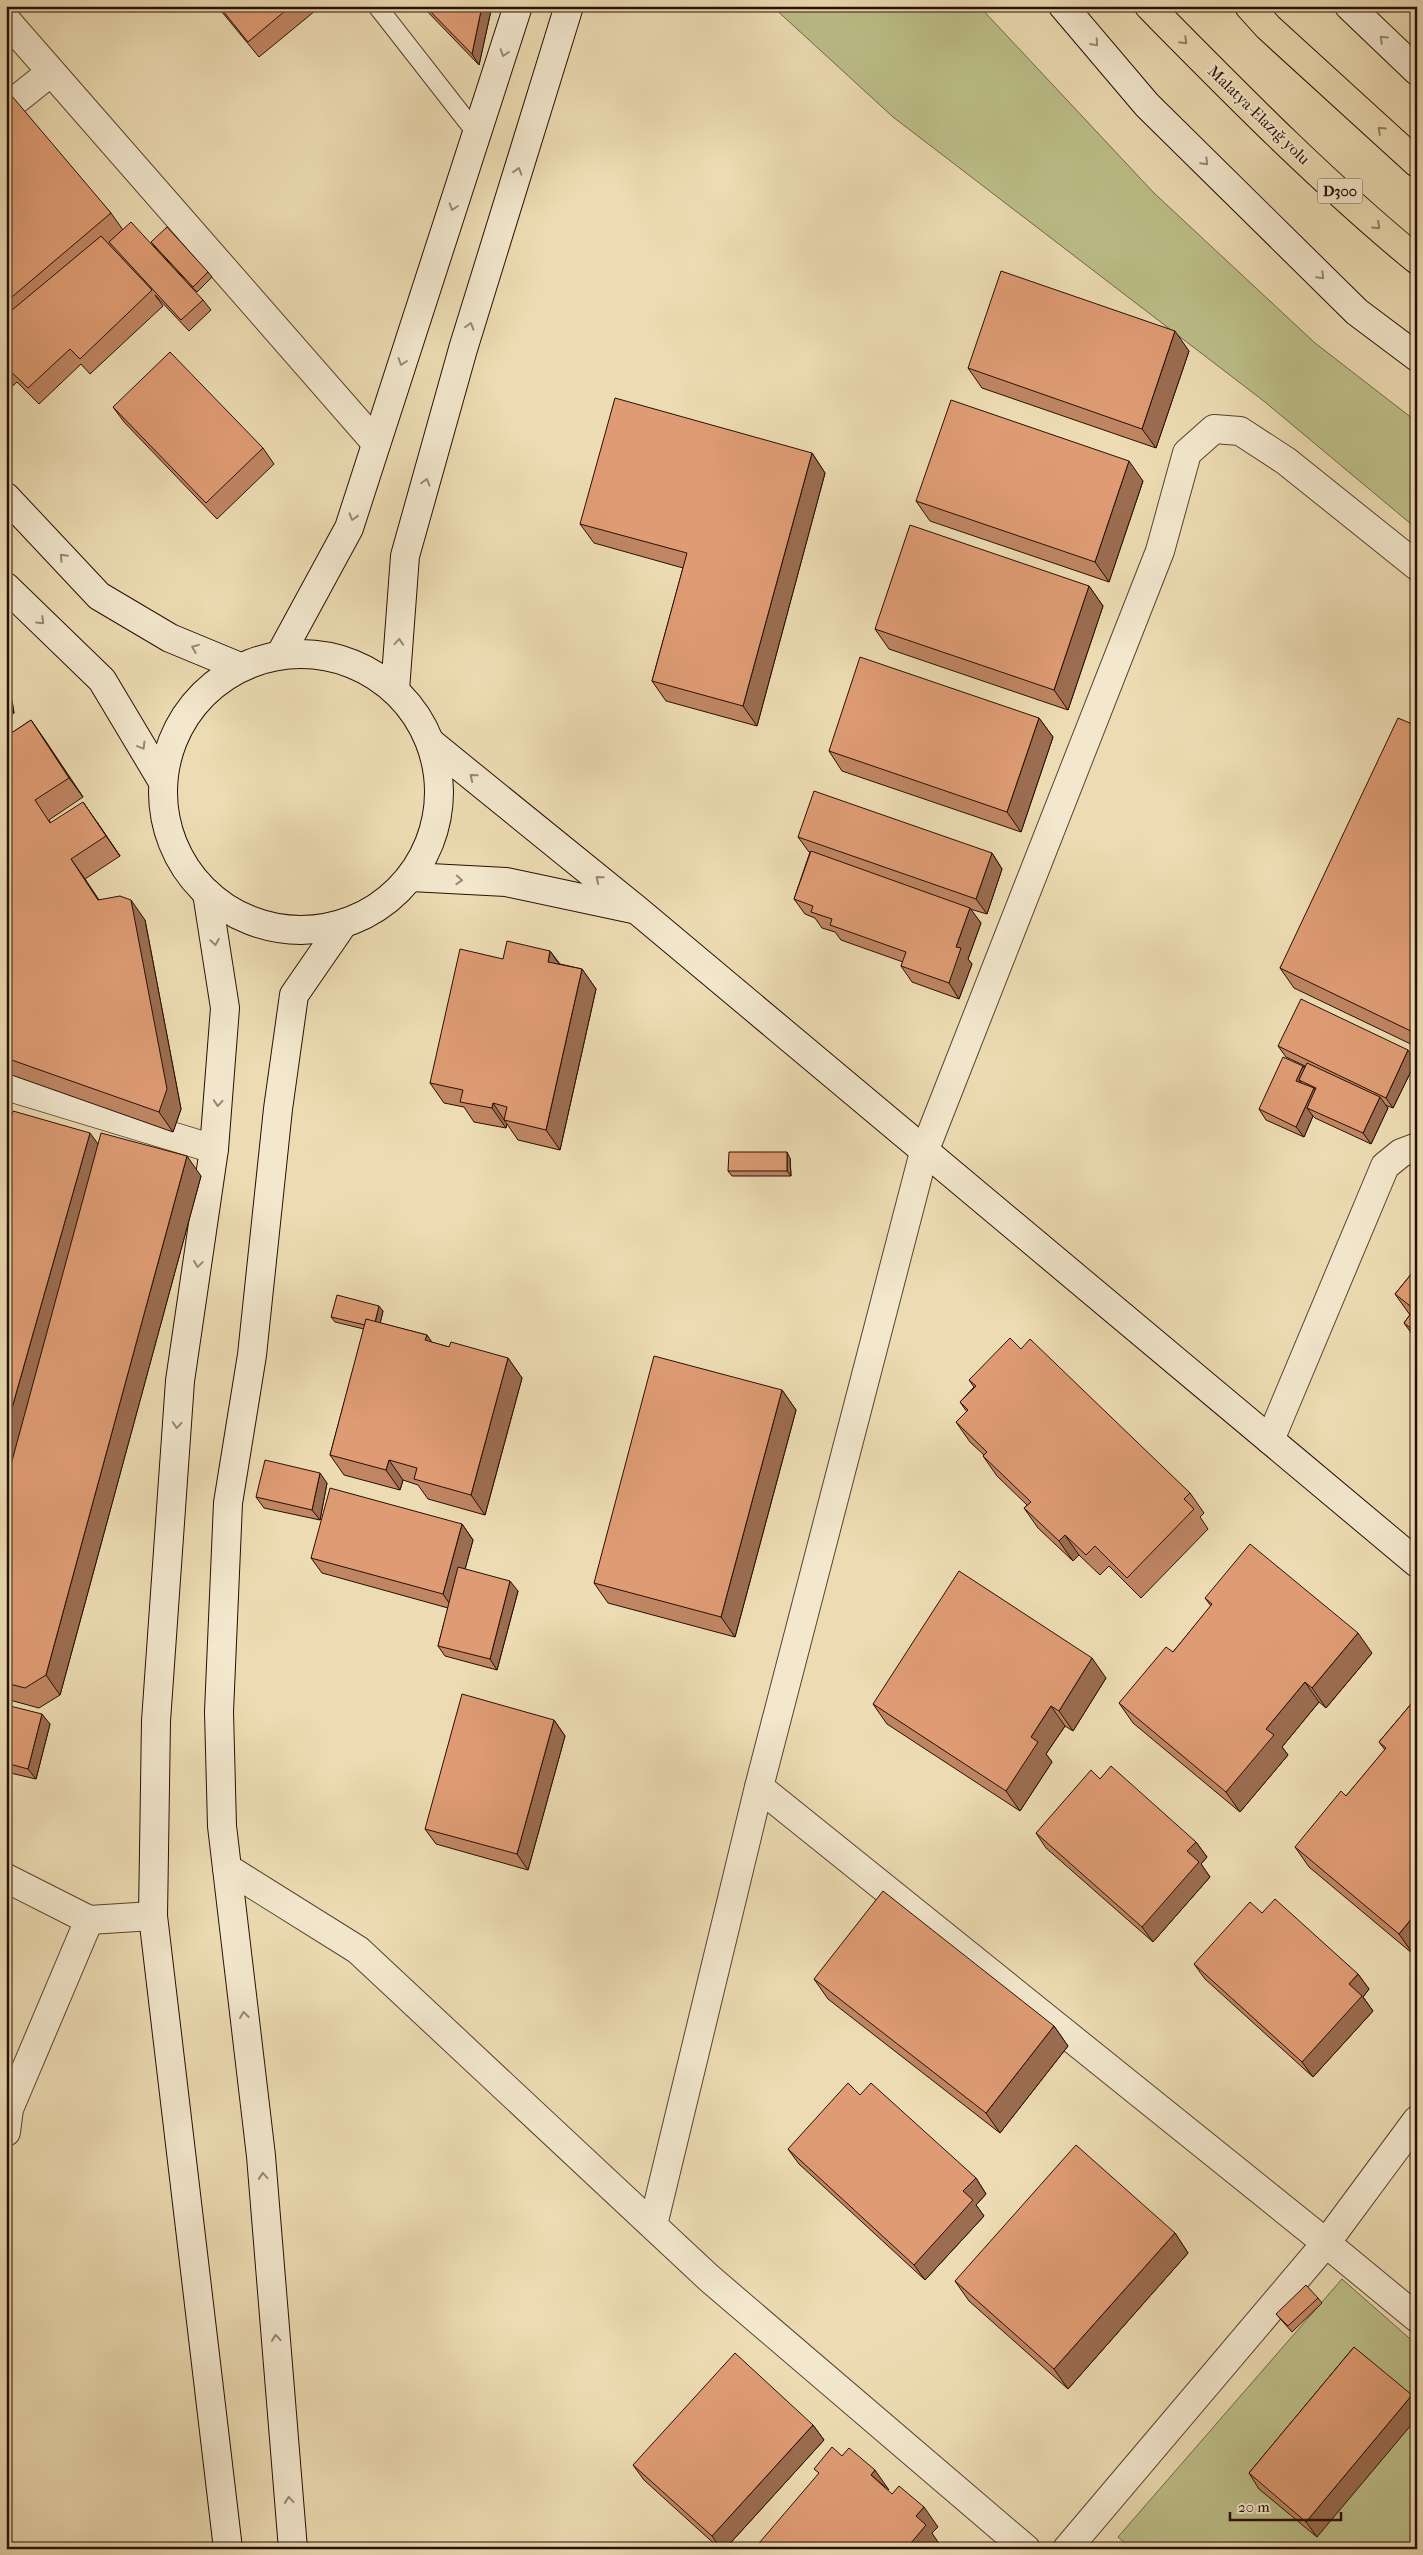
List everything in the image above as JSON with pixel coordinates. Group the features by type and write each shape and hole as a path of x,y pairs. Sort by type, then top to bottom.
{"highway":[{"name":"Malatya-Elazığ yolu","path":"1149,6 1264,121 1384,233 1417,260"},
{"path":"1249,6 1268,27 1417,163"}],"main road":[{"path":"280,655 349,528 518,6"},
{"path":"395,690 405,556 466,339 569,6"},
{"path":"1063,6 1147,105 1357,312 1417,357"},
{"path":"1349,6 1417,71"},
{"path":"6,20 376,443"},
{"path":"6,108 51,72"},
{"path":"653,2225 759,1788 924,1152 1160,551 1187,452 1214,429 1240,431 1286,461 1417,566"},
{"path":"6,497 99,596 170,638 240,667"},
{"path":"6,586 102,680 163,782"},
{"path":"280,655 321,655 361,667 395,690 416,715 431,743 439,778 438,813 428,847 410,877 380,906 343,924 303,930 262,924 224,906 207,893 193,878 173,842 163,802 163,782 166,761 181,722 207,690 240,667 280,655"},
{"path":"431,743 637,910 1417,1563"},
{"path":"410,877 506,882 637,910"},
{"path":"207,893 225,1008 214,1149 180,1381 156,1721 153,1916 228,2549"},
{"path":"293,2549 261,2156 222,1826 219,1712 228,1503 252,1355 278,1109 294,995 343,924"},
{"path":"6,1086 214,1149"},
{"path":"1270,1440 1385,1166 1401,1153 1417,1147"},
{"path":"759,1788 1417,2318"},
{"path":"227,1868 358,1950 710,2278 1026,2549"},
{"path":"6,1878 89,1920 153,1916"},
{"path":"6,2132 8,2108 89,1920"},
{"path":"1067,2549 1326,2243 1417,2120"}],"lane":[{"path":"377,6 477,134"}],"green space":[{"path":"772,6 979,6 1154,193 1315,343 1417,422 1417,529 1265,402 893,117"},
{"path":"1342,2279 1417,2345 1417,2549 1132,2549 1118,2537"}],"building":[{"path":"219,6 291,6 248,42"},
{"path":"425,6 482,6 472,54"},
{"path":"11,95 111,213 6,302 6,99"},
{"path":"131,222 203,300 181,320 109,242"},
{"path":"167,227 208,272 193,287 151,242"},
{"path":"101,236 152,290 80,359 70,349 28,388 6,367 6,315"},
{"path":"1001,271 1175,331 1142,429 968,368"},
{"path":"170,352 263,448 206,503 113,407"},
{"path":"615,398 812,453 743,706 652,681 687,553 580,524"},
{"path":"951,400 1129,461 1095,562 916,501"},
{"path":"910,525 1089,586 1054,690 875,629"},
{"path":"860,657 1039,718 1007,812 829,751"},
{"path":"1398,718 1417,726 1417,1034 1280,968"},
{"path":"31,720 69,778 35,800 50,823 83,802 106,836 71,859 98,900 120,896 131,900 167,1089 159,1112 6,1058 6,733 13,732"},
{"path":"814,791 992,853 976,899 798,837"},
{"path":"811,851 970,908 956,947 961,948 949,983 901,966 906,952 830,925 832,919 811,912 813,906 794,899"},
{"path":"507,941 550,951 548,962 582,969 546,1130 504,1120 507,1107 493,1103 492,1108 460,1102 463,1090 430,1083 460,949 503,959"},
{"path":"1301,999 1408,1050 1386,1098 1278,1046"},
{"path":"1283,1057 1303,1066 1296,1081 1314,1088 1296,1127 1259,1109"},
{"path":"1307,1063 1380,1097 1363,1133 1307,1108 1316,1088 1299,1080"},
{"path":"13,1111 90,1133 6,1429 6,1137"},
{"path":"101,1133 187,1156 46,1675 25,1688 6,1683 6,1483"},
{"path":"729,1152 787,1152 787,1171 728,1171"},
{"path":"1417,1267 1417,1333 1404,1323 1414,1309 1395,1294"},
{"path":"337,1295 379,1306 375,1322 366,1319 365,1325 331,1317"},
{"path":"366,1319 427,1335 425,1340 449,1347 451,1342 508,1358 471,1495 414,1479 417,1468 389,1460 386,1470 330,1455"},
{"path":"1010,1338 1021,1349 1030,1339 1190,1493 1184,1499 1194,1509 1127,1578 1095,1546 1086,1555 1065,1535 1059,1541 1024,1508 1031,1502 983,1456 987,1452 956,1422 968,1410 960,1402 976,1386 969,1380"},
{"path":"654,1356 782,1390 721,1617 594,1583"},
{"path":"265,1460 320,1473 312,1510 256,1497"},
{"path":"330,1488 462,1524 443,1594 311,1558"},
{"path":"1250,1544 1358,1633 1312,1688 1305,1682 1266,1729 1274,1735 1226,1792 1119,1703 1166,1647 1173,1652 1212,1604 1205,1598"},
{"path":"458,1567 510,1581 490,1659 438,1646"},
{"path":"959,1571 1092,1658 1059,1711 1051,1706 1031,1737 1038,1742 1006,1791 873,1704"},
{"path":"462,1694 554,1720 517,1854 425,1829"},
{"path":"1417,1697 1417,1912 1399,1934 1295,1847 1341,1791 1346,1796 1386,1748 1379,1742"},
{"path":"6,1705 42,1714 28,1769 6,1763"},
{"path":"1111,1766 1196,1842 1187,1851 1199,1862 1142,1927 1036,1833 1091,1770 1100,1779"},
{"path":"883,1891 1054,2026 986,2113 814,1979"},
{"path":"1275,1899 1358,1974 1349,1984 1362,1996 1302,2062 1194,1964 1250,1902 1262,1913"},
{"path":"848,2083 860,2095 871,2083 976,2178 963,2191 973,2200 914,2265 788,2149"},
{"path":"1076,2145 1175,2233 1054,2369 955,2281"},
{"path":"1306,2285 1318,2298 1288,2326 1276,2314"},
{"path":"1354,2347 1412,2395 1306,2522 1249,2473"},
{"path":"735,2353 813,2425 712,2536 633,2465"},
{"path":"832,2447 842,2456 849,2448 875,2470 871,2475 892,2494 899,2486 924,2507 916,2516 926,2525 906,2549 903,2546 901,2549 754,2549 819,2473 814,2469"}]}
